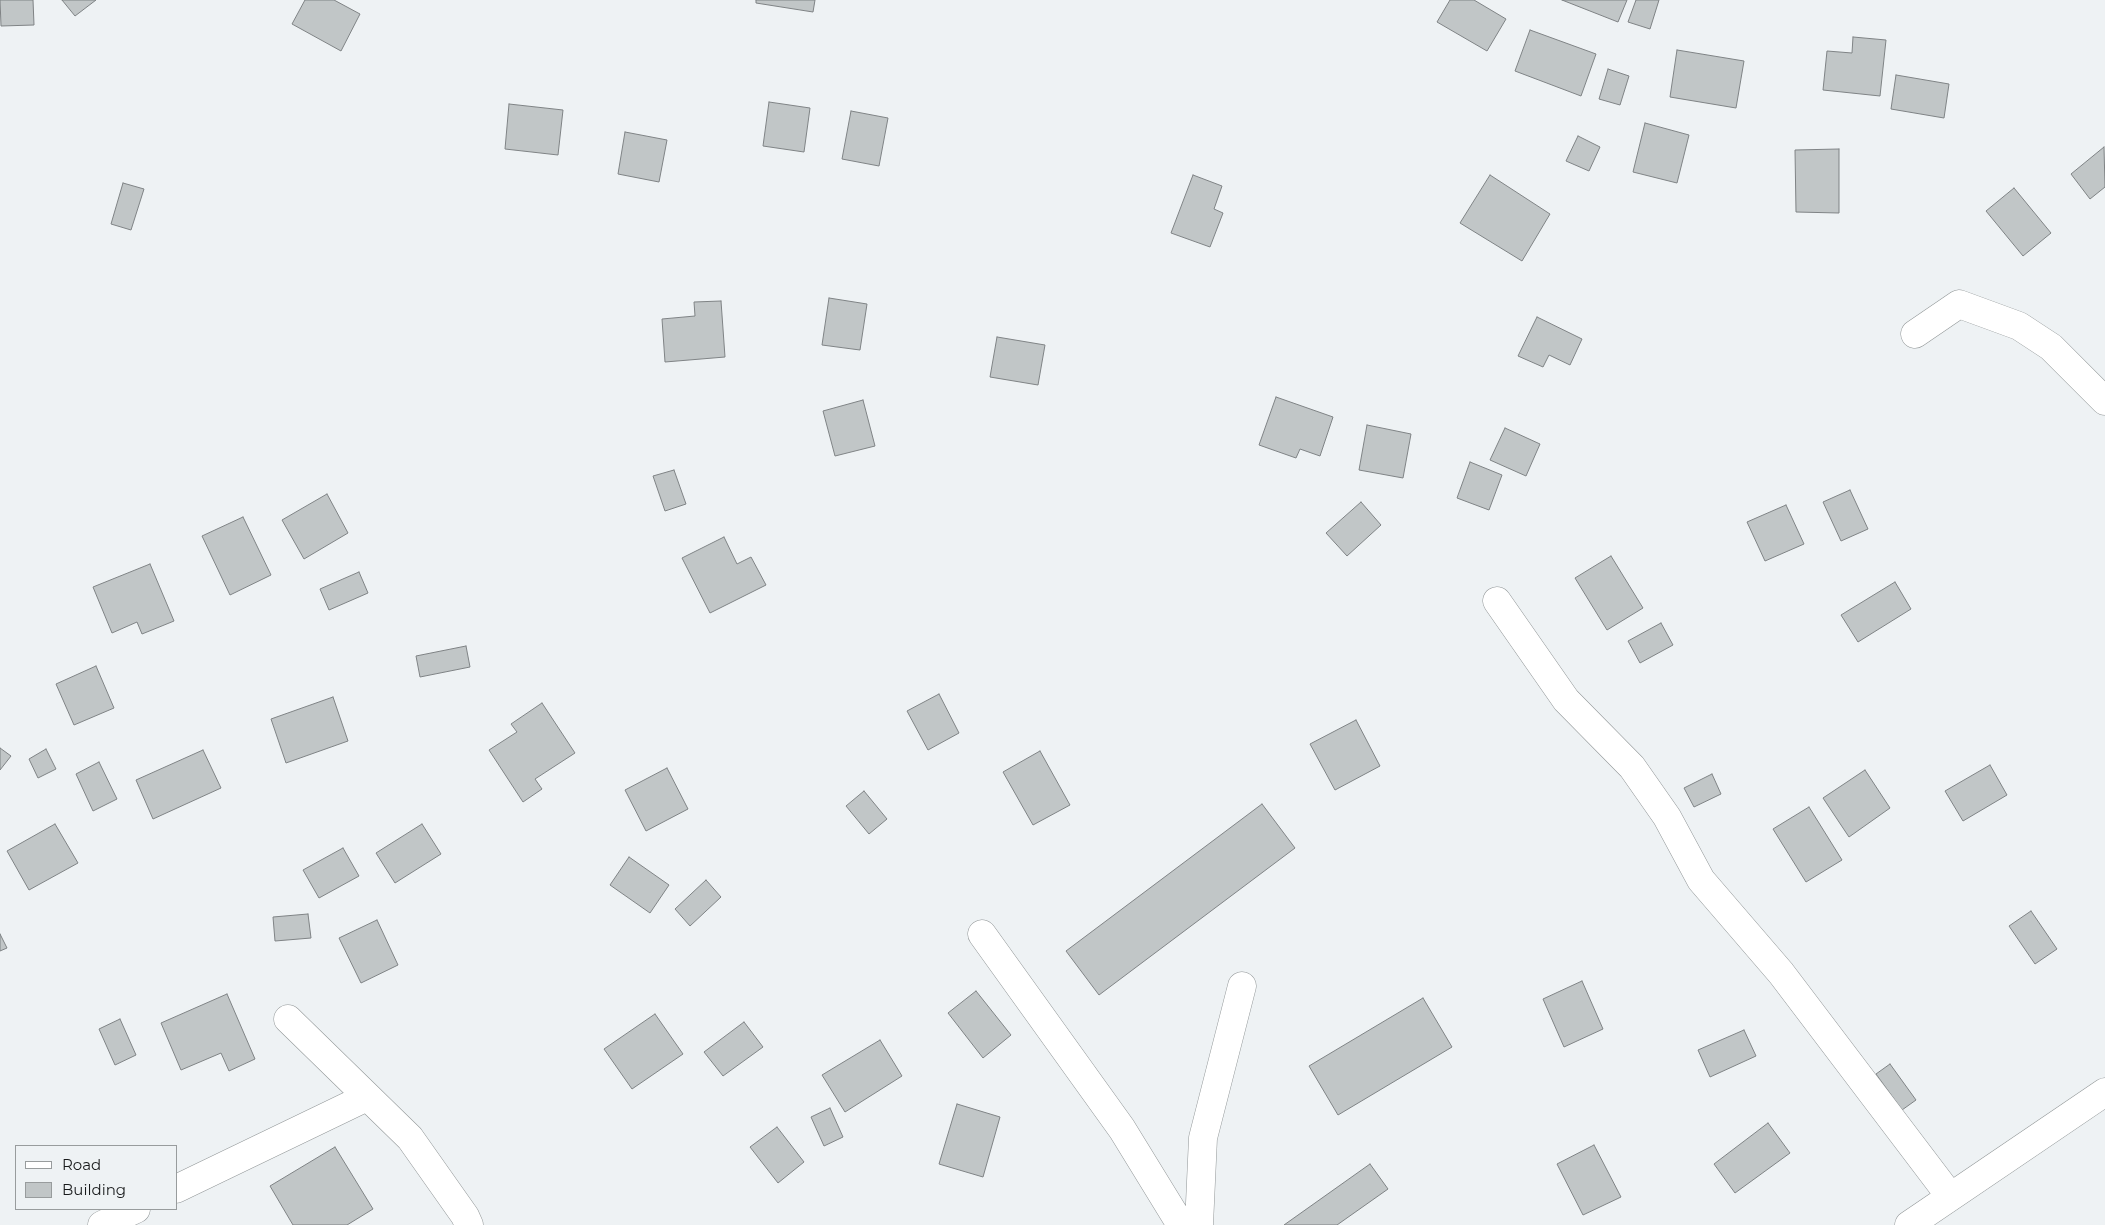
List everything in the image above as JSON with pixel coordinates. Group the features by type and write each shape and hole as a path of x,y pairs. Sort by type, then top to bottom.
{"street":[{"path":"1915,334 1959,304 2019,326 2051,347 2105,401"},
{"path":"1497,601 1566,700 1632,767 1667,817 1701,880 1782,972 1950,1196"},
{"path":"982,934 1122,1129 1181,1225"},
{"path":"1199,1225 1204,1138 1242,986"},
{"path":"288,1019 410,1138 469,1225"},
{"path":"1909,1225 2105,1092"},
{"path":"178,1188 367,1097"},
{"path":"102,1225 134,1210"}],"building":[{"path":"0,0 33,0 34,25 1,26"},
{"path":"62,0 96,0 75,16"},
{"path":"305,0 334,0 360,14 341,51 292,24"},
{"path":"756,0 815,0 813,12 756,3"},
{"path":"1450,0 1474,0 1506,19 1487,51 1437,22"},
{"path":"1562,0 1627,0 1618,22"},
{"path":"1636,0 1659,0 1650,29 1628,22"},
{"path":"1530,30 1596,54 1581,96 1515,71"},
{"path":"1853,37 1886,40 1880,96 1823,90 1827,51 1852,53"},
{"path":"1677,50 1744,61 1736,108 1670,97"},
{"path":"1608,69 1629,76 1620,105 1599,99"},
{"path":"1896,75 1949,84 1944,118 1891,109"},
{"path":"769,102 810,108 804,152 763,146"},
{"path":"509,104 563,110 558,155 505,149"},
{"path":"851,111 888,118 879,166 842,159"},
{"path":"1645,123 1689,135 1677,183 1633,172"},
{"path":"625,132 667,140 659,182 618,174"},
{"path":"1578,136 1600,147 1589,171 1566,161"},
{"path":"2104,147 2105,187 2090,199 2071,174"},
{"path":"1839,149 1839,213 1796,212 1795,150"},
{"path":"1193,175 1222,186 1214,209 1223,213 1210,247 1171,233"},
{"path":"1490,175 1550,214 1522,261 1460,223"},
{"path":"123,183 144,189 131,230 111,224"},
{"path":"2014,188 2051,233 2023,256 1986,211"},
{"path":"829,298 867,304 860,350 822,345"},
{"path":"721,301 725,357 665,362 662,319 695,316 694,302"},
{"path":"1537,317 1582,339 1570,365 1549,355 1543,367 1518,356"},
{"path":"997,337 1045,345 1038,385 990,377"},
{"path":"1276,397 1333,417 1320,456 1300,449 1296,458 1259,445"},
{"path":"863,400 875,446 835,456 823,411"},
{"path":"1367,425 1411,434 1403,478 1359,470"},
{"path":"1505,428 1540,444 1526,476 1490,460"},
{"path":"1470,462 1502,475 1489,510 1457,498"},
{"path":"674,470 686,504 665,511 653,476"},
{"path":"1850,490 1868,529 1841,541 1823,502"},
{"path":"327,494 348,533 304,559 282,520"},
{"path":"1361,502 1381,525 1347,556 1326,533"},
{"path":"1786,505 1804,544 1765,561 1747,522"},
{"path":"243,517 271,575 230,595 202,536"},
{"path":"724,537 737,564 751,557 766,585 710,613 682,558"},
{"path":"1611,556 1643,608 1607,630 1575,578"},
{"path":"150,564 174,621 142,634 137,622 112,633 93,587"},
{"path":"359,572 368,593 329,610 320,589"},
{"path":"1895,582 1911,609 1858,642 1841,615"},
{"path":"1661,623 1673,645 1640,663 1628,641"},
{"path":"466,646 470,667 420,677 416,656"},
{"path":"96,666 114,708 74,725 56,684"},
{"path":"939,694 959,733 928,750 907,711"},
{"path":"333,697 348,741 286,763 271,719"},
{"path":"542,703 575,753 535,779 542,789 523,802 489,750 517,732 511,724"},
{"path":"1356,720 1380,766 1335,790 1310,744"},
{"path":"0,748 11,756 0,770"},
{"path":"46,749 56,769 38,778 29,759"},
{"path":"203,750 221,788 153,819 136,780"},
{"path":"1040,751 1070,805 1033,825 1003,772"},
{"path":"99,762 117,799 93,811 76,774"},
{"path":"1990,765 2007,795 1963,821 1945,791"},
{"path":"667,768 688,809 646,831 625,790"},
{"path":"1865,770 1890,808 1849,837 1823,798"},
{"path":"1712,774 1721,794 1694,807 1684,788"},
{"path":"864,791 887,819 869,834 846,806"},
{"path":"1262,804 1295,848 1099,995 1066,951"},
{"path":"1809,807 1842,860 1806,882 1773,829"},
{"path":"55,824 78,863 29,890 7,851"},
{"path":"422,824 441,854 395,883 376,853"},
{"path":"343,848 359,876 319,898 303,870"},
{"path":"629,857 669,885 650,913 610,885"},
{"path":"706,880 721,897 690,926 675,909"},
{"path":"2031,911 2057,949 2035,964 2009,926"},
{"path":"308,914 311,938 275,941 273,917"},
{"path":"377,920 398,965 361,983 339,938"},
{"path":"0,934 7,948 0,951"},
{"path":"1582,981 1603,1029 1564,1047 1543,999"},
{"path":"976,991 1011,1035 983,1058 948,1013"},
{"path":"227,994 255,1059 229,1071 221,1053 181,1070 161,1023"},
{"path":"1423,998 1452,1047 1338,1115 1309,1066"},
{"path":"655,1014 683,1054 632,1089 604,1049"},
{"path":"120,1019 136,1055 115,1065 99,1029"},
{"path":"744,1022 763,1047 723,1076 704,1052"},
{"path":"1744,1030 1756,1056 1710,1077 1698,1050"},
{"path":"880,1040 902,1076 845,1112 822,1075"},
{"path":"1890,1064 1916,1100 1902,1110 1876,1074"},
{"path":"957,1104 1000,1117 983,1177 939,1164"},
{"path":"830,1108 843,1137 824,1146 811,1117"},
{"path":"1768,1123 1790,1153 1735,1193 1714,1164"},
{"path":"777,1127 804,1162 778,1183 750,1147"},
{"path":"1594,1145 1621,1197 1583,1215 1557,1164"},
{"path":"335,1147 373,1209 347,1225 293,1225 270,1186"},
{"path":"1370,1164 1388,1189 1337,1225 1284,1225"}]}
